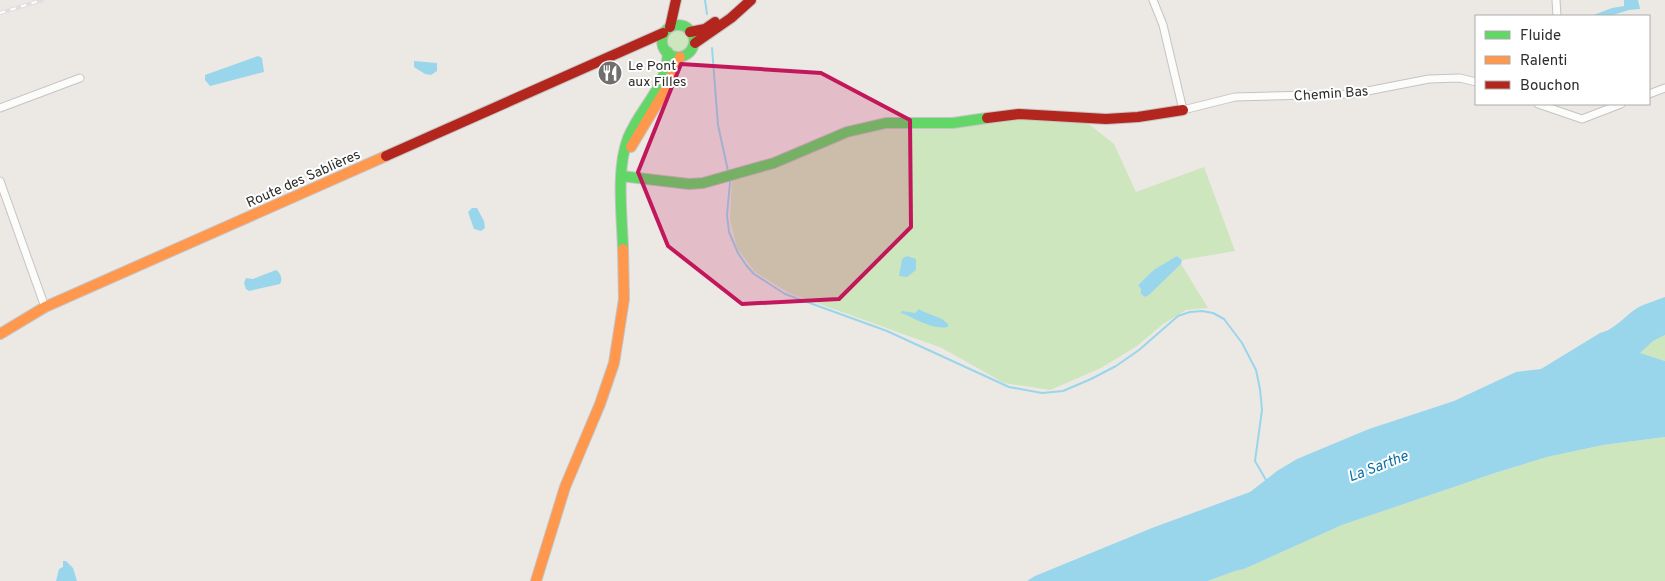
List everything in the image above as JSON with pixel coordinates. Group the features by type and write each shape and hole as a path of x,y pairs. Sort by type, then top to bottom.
{"street":[{"path":"536,581 559,504 600,404 614,363 624,299 621,164 631,132 660,83 668,63 666,49 662,40 676,0"},
{"path":"682,0 681,17 694,43"},
{"path":"667,30 677,26 687,29 705,29 750,0"},
{"path":"666,49 673,56 680,56 690,52 694,43 731,18 750,0"},
{"path":"621,176 689,184 703,183 774,163 847,132 886,123 953,123 1019,114 1106,119 1138,117 1184,109 1163,25 1154,0"},
{"path":"1556,0 1557,15"},
{"name":"Route des Sablières","path":"0,334 45,307 620,54 667,30"},
{"name":"Route des Sablières","path":"620,54 645,46 666,49"},
{"path":"621,176 629,153 642,126 665,92 680,56"},
{"path":"0,108 80,78"},
{"name":"Chemin Bas","path":"1184,109 1235,98 1352,94 1429,79 1460,78 1475,82"},
{"path":"1650,94 1665,88"},
{"path":"1554,107 1582,119 1618,105"},
{"path":"0,181 45,307"}],"highlighted area":[{"path":"681,64 821,73 910,120 911,227 839,299 742,304 668,246 638,172"}],"green space":[{"path":"678,30 686,33 689,41 686,49 678,52 670,49 667,41 670,33"},
{"path":"1018,117 1086,122 1114,144 1136,192 1204,167 1235,251 1182,260 1177,256 1138,284 1144,297 1149,295 1181,264 1208,308 1186,310 1163,324 1137,346 1101,368 1050,390 1004,383 942,348 789,293 755,272 737,248 730,220 732,178 829,143 885,127 937,129"},
{"path":"1665,335 1665,361 1639,353 1653,341"},
{"path":"1665,437 1665,581 1208,581 1244,569 1342,525 1495,473 1547,457 1603,445"}],"water":[{"path":"1624,0 1638,0 1640,9 1613,15 1594,15 1612,8 1624,6"},
{"path":"258,56 262,58 264,72 210,86 205,80 205,75"},
{"path":"414,61 437,63 437,71 431,75 425,74 414,67"},
{"path":"472,208 477,208 484,221 485,228 481,231 474,229 468,212"},
{"path":"907,256 916,259 916,270 907,277 899,276 902,259"},
{"path":"1177,256 1182,260 1181,264 1149,295 1145,297 1141,294 1141,289 1138,285 1155,269"},
{"path":"276,270 281,276 280,284 249,291 246,289 244,283 246,278 253,279"},
{"name":"La Sarthe","path":"1665,297 1665,335 1653,341 1640,353 1665,361 1665,437 1603,445 1547,457 1495,473 1342,525 1244,569 1208,581 1027,581 1152,528 1250,492 1277,471 1297,459 1369,429 1454,401 1516,372 1541,369 1615,326 1639,307"},
{"path":"919,309 942,319 948,324 948,327 936,327 902,313 900,314 902,311 915,313"},
{"path":"63,561 66,561 73,568 77,581 56,581 59,569 63,567"}],"waterway":[{"path":"705,0 707,14"},
{"path":"712,48 718,125 728,171"},
{"path":"730,182 727,215 729,232 738,253 754,274 785,294 887,331 1009,387 1042,393 1063,391 1116,366 1139,350 1178,316 1202,311 1213,313 1224,319 1242,343 1256,370 1262,410 1255,461 1266,480"}],"railway":[{"path":"0,13 42,0"}],"traffic: fast":[{"path":"678,25 689,30 694,41 689,52 678,57 667,52 662,41 667,30 678,25"},
{"path":"623,249 621,178 624,150 633,127 663,77 668,52"},
{"path":"621,176 689,184 703,183 774,163 847,132 886,123 953,123 987,118"}],"traffic: slow":[{"path":"631,147 664,92 680,57"},
{"path":"0,334 45,307 386,156"},
{"path":"536,581 565,487 600,404 614,363 624,299 623,249"}],"traffic: jam":[{"path":"670,27 676,0"},
{"path":"695,43 731,18 751,0"},
{"path":"690,32 705,29 715,22"},
{"path":"386,156 663,33"},
{"path":"987,118 1019,114 1106,119 1138,117 1183,110"}],"place":[{"name":"Le Pont aux Filles","path":"610,73"}]}
